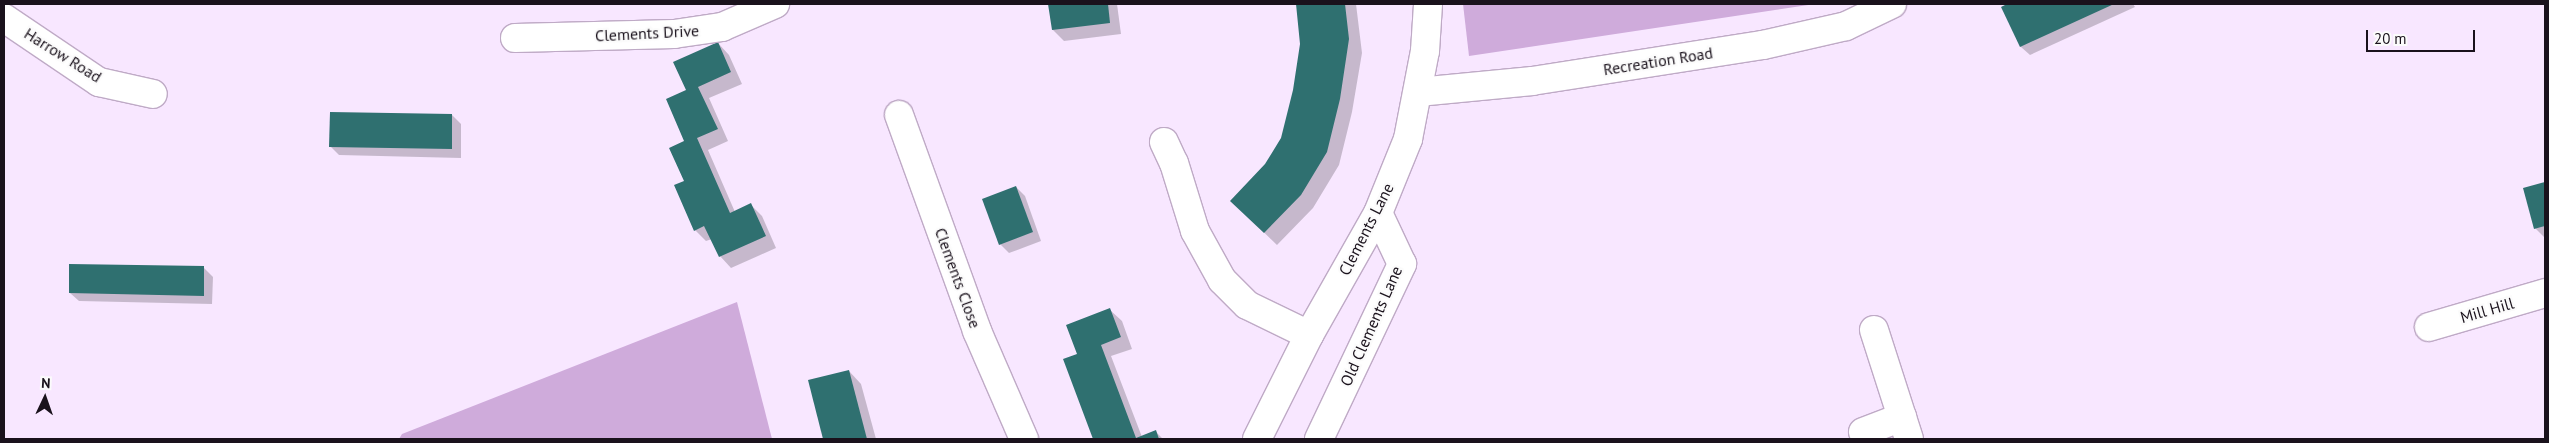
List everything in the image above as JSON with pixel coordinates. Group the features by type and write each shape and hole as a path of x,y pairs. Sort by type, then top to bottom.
{"street":[{"name":"Clements Drive","path":"515,38 674,34 722,27 775,4"},
{"name":"Clements Lane","path":"1257,439 1309,334 1378,213 1408,139 1425,51 1428,4"},
{"name":"Recreation Road","path":"1418,92 1532,81 1763,45 1846,26 1892,4"},
{"name":"Harrow Road","path":"4,18 98,82 153,94"},
{"name":"Clements Close","path":"899,115 977,331 1024,439"},
{"path":"1164,142 1174,163 1195,232 1222,280 1247,305 1309,334"},
{"name":"Old Clements Lane","path":"1319,439 1402,264 1378,213"},
{"name":"Mill Hill","path":"2428,327 2545,293"},
{"path":"1863,432 1905,428 1874,330"}],"shaded area":[{"path":"1463,4 1815,4 1469,56"},
{"path":"737,302 772,439 399,439 402,434"}],"building":[{"path":"1048,4 1108,4 1110,23 1052,30"},
{"path":"1296,4 1345,4 1349,39 1340,99 1327,152 1301,195 1264,233 1230,201 1265,164 1281,138 1293,90 1300,44"},
{"path":"2007,4 2114,4 2020,47 2001,7"},
{"path":"718,42 731,72 698,87 718,129 697,138 730,213 751,203 766,236 719,257 704,226 694,231 674,185 684,181 669,148 684,141 666,99 686,90 673,62"},
{"path":"330,112 452,114 452,149 329,147"},
{"path":"2545,182 2545,226 2534,229 2523,188"},
{"path":"1016,186 1033,232 999,245 982,199"},
{"path":"69,264 204,266 204,296 69,293"},
{"path":"1110,308 1121,337 1101,345 1136,438 1156,430 1159,439 1093,439 1063,359 1077,354 1066,325"},
{"path":"849,370 867,439 823,439 808,380"}]}
